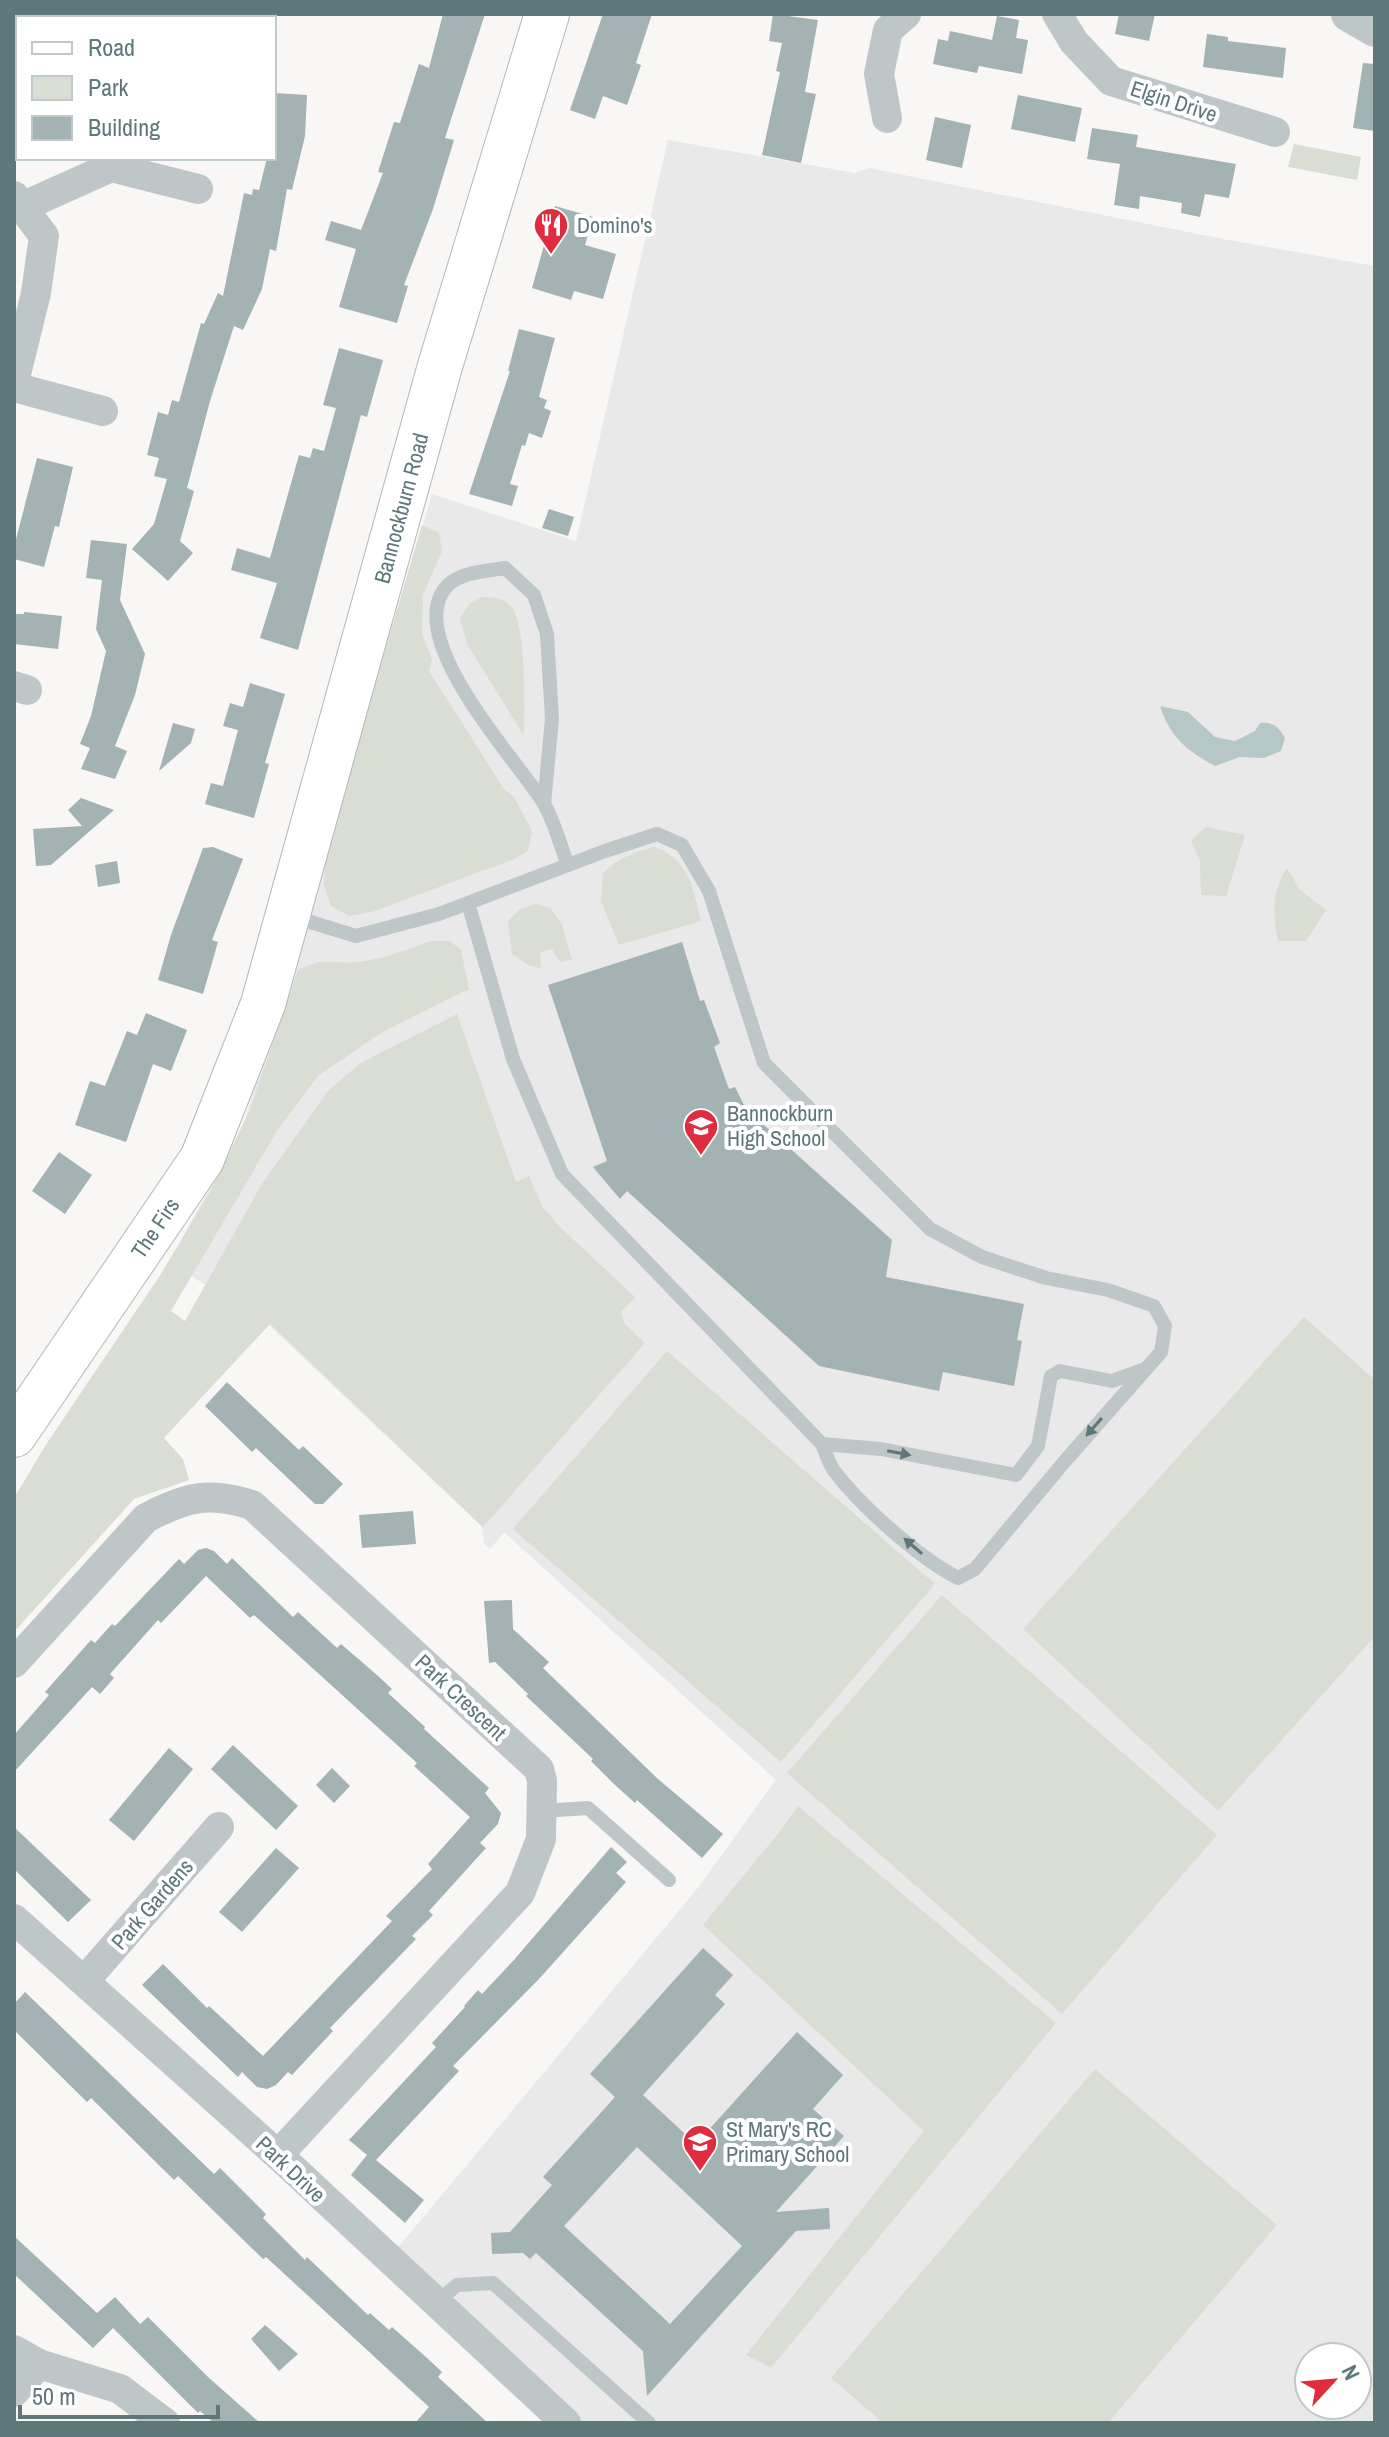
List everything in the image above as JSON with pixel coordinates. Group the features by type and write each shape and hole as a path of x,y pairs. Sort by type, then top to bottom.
{"main road":[{"name":"Bannockburn Road","path":"263,1004 440,366 547,14"},
{"name":"The Firs","path":"14,1435 202,1159 263,1004"}],"street":[{"path":"887,118 879,74 888,30 906,14"},
{"name":"Elgin Drive","path":"1057,14 1074,42 1111,81 1275,132"},
{"path":"1349,14 1375,29"},
{"path":"103,411 14,385 36,293 44,236 18,202 111,167 198,189"},
{"name":"Park Crescent","path":"14,1663 146,1518 165,1508 203,1496 225,1496 252,1505 539,1769 542,1781 541,1839 520,1893 278,2155"},
{"name":"Park Gardens","path":"85,1980 219,1827"},
{"name":"Park Drive","path":"14,1919 278,2155 566,2423"},
{"path":"14,2392 26,2357 120,2389 165,2423"}],"lane":[{"path":"544,804 552,719 547,634 534,595 505,568 472,573 448,585 437,609 441,648 464,691 544,804 568,865"},
{"path":"290,915 356,936 439,914 568,865 657,834 682,845 709,891 764,1063 930,1229 982,1257 1046,1278 1108,1290 1154,1306 1165,1326 1161,1352 975,1569 958,1578 936,1567 873,1512 833,1470 822,1444 562,1174 513,1059 468,903"},
{"path":"822,1444 881,1449 1016,1475 1038,1446 1051,1376 1060,1371 1112,1381 1146,1369"},
{"path":"542,1811 588,1808 669,1880"},
{"path":"436,2304 457,2285 493,2283 649,2423"}],"shaded area":[{"path":"668,140 855,173 869,168 1375,266 1375,2423 583,2423 395,2251 697,1889 776,1780 504,1532 490,1549 484,1544 482,1527 269,1325 169,1262 242,1129 432,494 576,541"},
{"path":"1160,706 1188,712 1215,737 1235,741 1255,731 1260,723 1272,724 1285,738 1281,751 1264,758 1240,757 1215,766 1196,755 1174,735"}],"green space":[{"path":"1294,144 1361,157 1357,180 1288,167"},
{"path":"422,525 439,533 442,551 423,595 422,635 432,659 429,671 504,789 514,797 532,831 528,851 512,860 372,912 349,916 331,906 324,885 326,850"},
{"path":"482,597 505,601 516,616 524,668 524,736 467,644 460,618 470,603"},
{"path":"1206,827 1245,835 1226,896 1201,895 1200,861 1191,841"},
{"path":"654,847 683,868 692,887 701,921 619,945 601,901 603,873 627,856"},
{"path":"1287,868 1300,890 1326,910 1306,941 1278,941 1275,903 1278,885"},
{"path":"536,904 550,908 562,924 572,960 560,962 552,949 540,953 541,968 530,966 512,954 508,921 519,910"},
{"path":"431,941 450,941 461,950 469,989 381,1033 319,1075 278,1129 171,1311 185,1321 260,1187 327,1092 359,1064 457,1014 516,1182 529,1176 543,1208 635,1297 621,1312 624,1323 645,1343 483,1527 270,1324 164,1438 183,1459 189,1480 134,1499 14,1632 14,1498 47,1443 159,1277 210,1192 249,1112 298,970 323,962 349,963 378,959"},
{"path":"1304,1317 1375,1380 1375,1636 1218,1811 1023,1629"},
{"path":"667,1351 935,1584 781,1762 513,1529"},
{"path":"942,1595 1217,1835 1062,2014 787,1773"},
{"path":"798,1806 1056,2023 771,2368 746,2355 924,2131 703,1925"},
{"path":"1095,2069 1277,2225 1108,2423 883,2423 831,2378"}],"building":[{"path":"443,14 485,14 445,138 454,140 433,209 404,285 408,286 397,323 339,307 356,249 325,240 331,221 361,230 383,173 378,172 394,122 400,123 419,64 429,68"},
{"path":"603,14 652,14 636,63 641,65 627,105 603,96 595,119 570,110"},
{"path":"773,14 818,20 805,92 816,94 801,163 762,155 780,72 776,71 782,43 769,41"},
{"path":"1119,14 1155,14 1149,41 1115,34"},
{"path":"997,16 1019,20 1016,38 1028,40 1022,74 979,66 977,73 933,64 938,39 948,41 950,31 992,40"},
{"path":"1207,34 1228,37 1228,41 1286,48 1283,78 1203,67"},
{"path":"1363,63 1375,64 1375,131 1353,128"},
{"path":"276,93 307,95 305,136 292,190 287,189 276,251 270,249 262,289 243,330 234,326 187,488 194,491 180,541 193,553 168,581 132,549 154,524 167,479 154,476 159,458 147,455 158,412 168,415 172,400 179,402 201,323 204,324 218,293 223,296 244,193 252,195 253,189 259,190 266,160 276,160"},
{"path":"1018,95 1082,108 1075,142 1011,129"},
{"path":"935,117 971,125 962,168 926,160"},
{"path":"1092,128 1138,135 1136,147 1236,164 1229,198 1205,194 1200,217 1181,213 1182,203 1140,196 1139,209 1114,205 1120,164 1087,159"},
{"path":"555,206 593,217 585,245 616,254 603,299 574,291 571,300 532,288"},
{"path":"519,329 555,338 539,397 547,400 544,408 551,411 542,438 529,433 525,446 522,445 510,484 518,486 512,506 469,494 510,371"},
{"path":"339,348 383,360 367,417 361,415 298,650 260,638 277,583 231,570 237,548 270,558 299,455 310,458 313,448 324,451 336,408 323,405"},
{"path":"37,458 73,467 59,527 55,526 44,567 14,559 14,547"},
{"path":"549,509 574,517 568,536 542,528"},
{"path":"91,540 127,544 120,600 145,654 135,695 115,746 127,751 115,779 81,769 90,748 80,744 91,716 106,651 96,629 102,580 86,578"},
{"path":"24,612 62,616 58,649 14,644 14,614"},
{"path":"250,683 285,694 265,763 269,764 254,818 205,804 211,783 223,786 238,730 223,726 230,703 243,707"},
{"path":"173,723 195,729 191,743 159,771"},
{"path":"81,798 114,810 51,865 36,866 33,829 82,826 68,810"},
{"path":"213,847 243,859 212,940 218,942 203,994 158,980 203,848"},
{"path":"117,861 120,883 98,887 95,865"},
{"name":"Bannockburn High School","path":"682,942 700,1001 704,1000 720,1043 714,1047 729,1089 735,1087 746,1109 892,1240 886,1277 1024,1304 1017,1340 1022,1341 1014,1386 943,1372 939,1391 819,1366 627,1191 620,1199 593,1167 607,1161 548,985"},
{"path":"146,1013 187,1030 171,1071 153,1064 126,1142 75,1125 90,1081 105,1086 127,1031 137,1035"},
{"path":"59,1152 92,1175 65,1214 32,1191"},
{"path":"227,1382 299,1450 303,1446 343,1484 323,1504 315,1504 256,1448 252,1452 205,1406"},
{"path":"413,1511 416,1544 362,1548 359,1515"},
{"path":"206,1548 214,1551 227,1564 232,1558 293,1617 298,1612 337,1648 341,1644 377,1675 392,1689 388,1693 489,1788 485,1793 501,1813 498,1824 480,1843 486,1848 429,1911 433,1915 412,1936 416,1939 330,2028 333,2031 292,2075 288,2072 276,2085 267,2089 257,2087 242,2072 238,2077 142,1985 163,1964 207,2008 209,2006 263,2056 392,1921 386,1916 432,1869 428,1864 470,1817 414,1766 417,1763 254,1615 250,1618 206,1576 161,1623 158,1620 110,1674 114,1678 100,1694 92,1687 14,1772 14,1735 49,1695 45,1692 91,1640 95,1643 112,1624 115,1626 179,1559 184,1564 198,1550"},
{"path":"512,1600 513,1629 549,1662 543,1668 658,1779 723,1834 702,1858 637,1800 635,1803 615,1785 591,1761 593,1759 495,1662 489,1663 484,1601"},
{"path":"233,1745 298,1806 276,1830 211,1769"},
{"path":"169,1748 193,1769 134,1841 109,1820"},
{"path":"332,1768 350,1786 334,1803 316,1785"},
{"path":"14,1827 91,1900 68,1922 14,1869"},
{"path":"611,1847 627,1862 616,1873 626,1882 539,1979 453,2066 459,2071 376,2160 424,2200 405,2223 351,2175 367,2155 349,2140 436,2047 432,2043 478,1990 482,1994 513,1961"},
{"path":"276,1848 299,1868 242,1932 219,1912"},
{"name":"St Mary's RC Primary School","path":"703,1948 733,1975 715,1995 725,2004 643,2095 696,2144 797,2032 843,2075 813,2109 844,2136 776,2212 829,2208 830,2229 796,2231 647,2396 643,2351 536,2253 530,2259 523,2253 492,2254 491,2233 510,2232 552,2185 543,2177 615,2097 590,2074","holes":["637,2147 742,2246 670,2324 564,2226"]},
{"path":"25,1992 214,2174 220,2168 266,2214 263,2218 305,2260 307,2257 368,2315 370,2313 389,2330 392,2327 427,2358 442,2372 438,2377 488,2423 415,2423 429,2407 266,2257 263,2259 178,2176 174,2180 91,2098 87,2102 14,2030 14,2004"},
{"path":"14,2236 97,2313 115,2297 140,2324 148,2317 260,2423 214,2423 200,2411 198,2413 113,2328 93,2348 14,2274"},
{"path":"265,2325 298,2354 279,2371 251,2339"}],"place":[{"name":"Domino's","path":"551,256"},
{"name":"Bannockburn High School","path":"701,1157"},
{"name":"St Mary's RC Primary School","path":"700,2173"}]}
